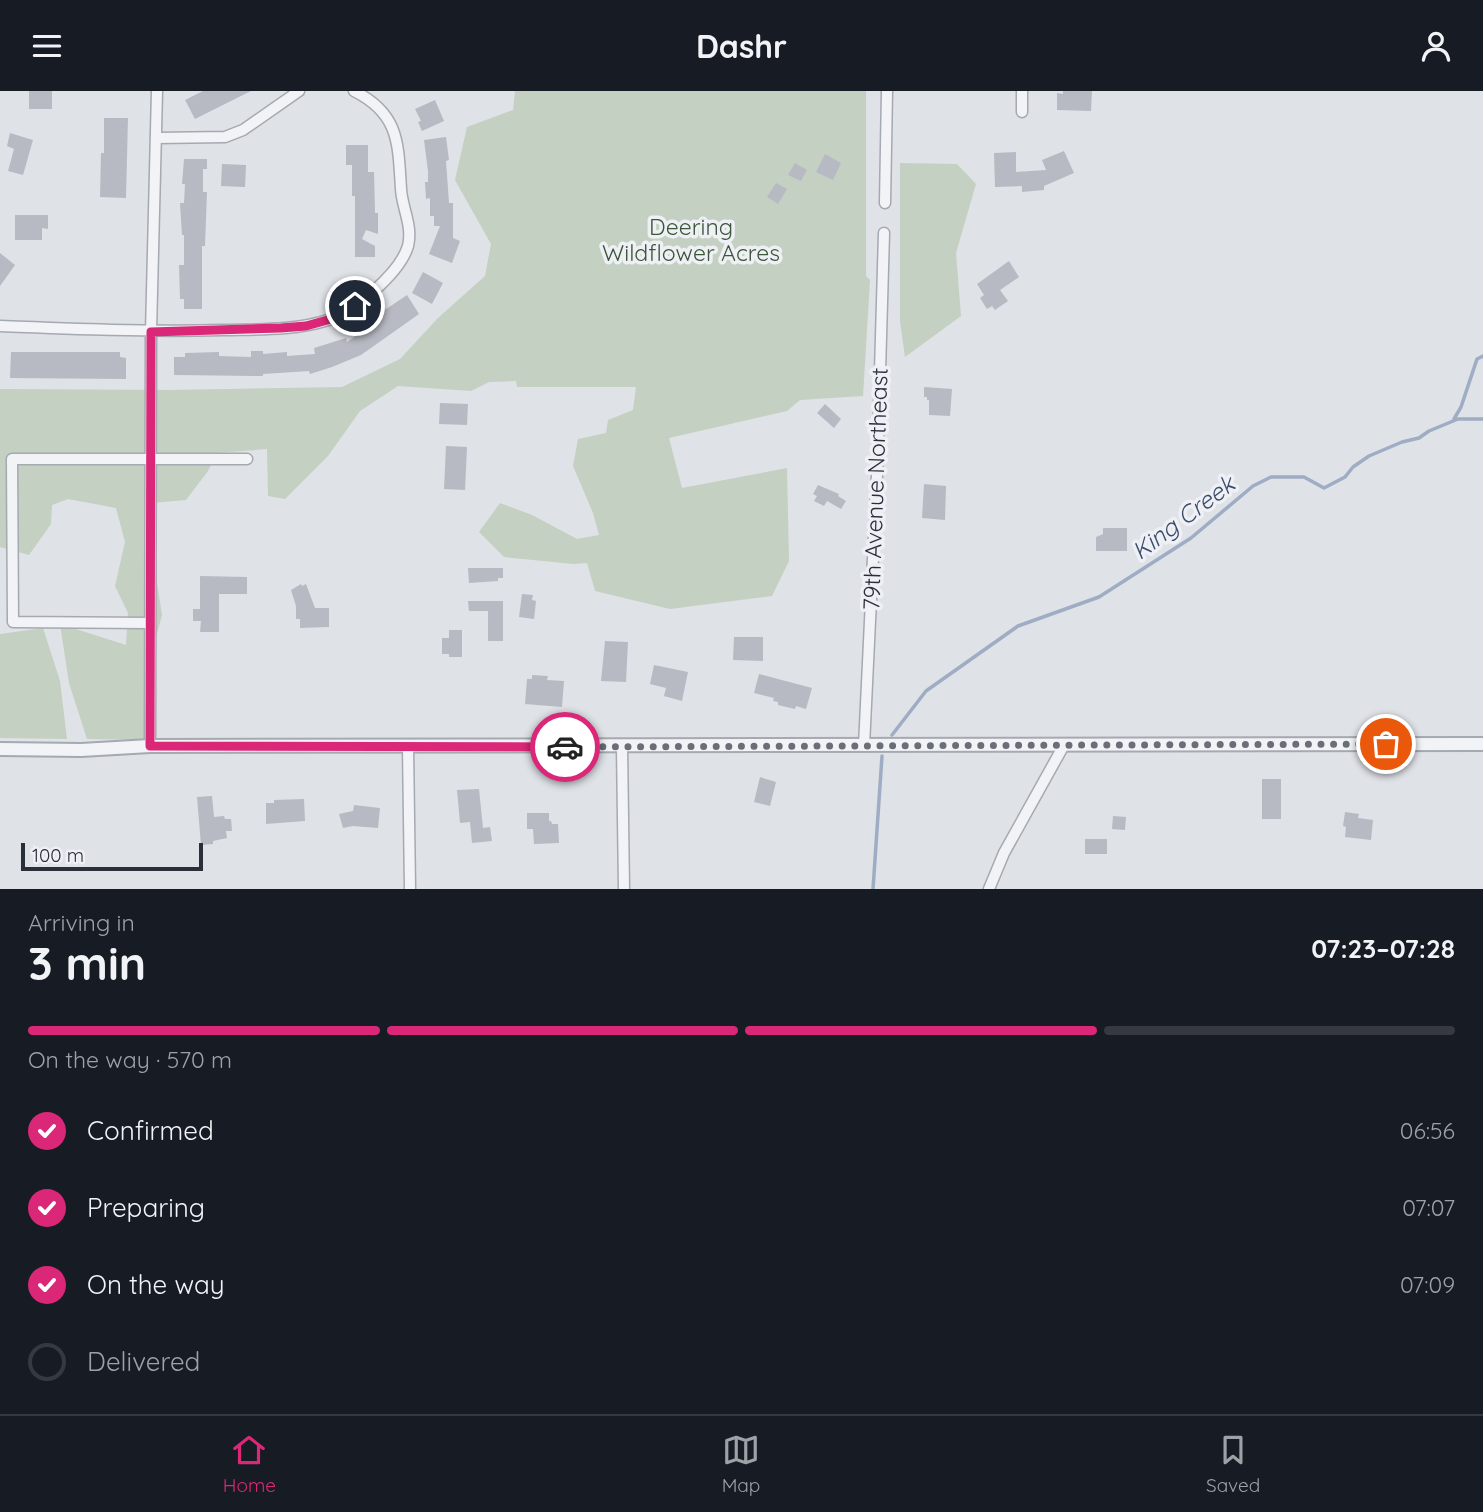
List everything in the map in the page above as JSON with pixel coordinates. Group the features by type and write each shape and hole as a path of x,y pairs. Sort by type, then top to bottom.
{"street":[{"path":"150,746 151,332 158,91"},
{"path":"157,138 225,137 243,130 299,91"},
{"path":"0,326 151,332 281,328 306,326 331,319 355,306 386,279 397,265 408,247 410,231 401,194 397,137 377,106 354,91"},
{"path":"885,203 887,91"},
{"path":"1021,112 1022,91"},
{"name":"79th Avenue Northeast","path":"864,746 877,475 884,233"},
{"path":"150,623 13,622 12,459 247,459"},
{"path":"0,749 80,750 150,746 1483,744"},
{"path":"989,889 1004,853 1063,745"},
{"path":"408,747 410,889"},
{"path":"621,747 624,889"}],"green space":[{"name":"Deering Wildflower Acres","path":"515,91 866,91 866,276 870,280 863,396 800,400 787,411 669,438 682,488 787,468 789,561 772,596 670,609 595,591 587,563 504,557 479,532 500,503 532,515 577,539 599,535 593,513 573,466 578,439 606,433 608,420 633,410 636,387 517,387 516,381 489,382 471,391 398,386 360,411 328,456 285,499 268,496 267,449 217,453 208,471 186,500 151,503 162,615 152,652 153,740 87,739 69,683 60,624 126,645 128,613 115,586 125,542 116,508 68,499 52,505 51,524 29,555 0,547 0,389 342,387 400,359 438,318 485,276 491,244 455,180 467,127 513,110"},
{"path":"900,163 957,164 976,184 956,253 961,316 905,357 900,321"},
{"path":"43,628 60,681 67,739 0,738 0,634"}],"building":[{"path":"29,91 52,91 52,109 29,109"},
{"path":"203,91 251,91 195,119 185,100"},
{"path":"1063,91 1092,91 1091,111 1057,110 1057,93 1063,94"},
{"path":"435,100 444,121 422,131 415,109"},
{"path":"104,118 128,118 126,198 100,197"},
{"path":"10,133 33,140 23,175 8,171 14,149 7,146"},
{"path":"446,137 449,203 453,203 453,238 460,241 452,263 429,254 440,226 434,226 434,216 430,216 430,198 426,199 425,182 428,182 428,171 424,140"},
{"path":"346,145 368,145 368,172 374,172 378,234 366,230 362,239 375,246 375,257 355,257 355,196 352,196 352,165 346,165"},
{"path":"1064,151 1074,173 1044,186 1044,190 1022,192 1022,186 995,187 994,153 1016,152 1016,172 1046,170 1042,160"},
{"path":"825,154 841,163 833,180 816,172"},
{"path":"184,159 207,159 207,169 203,169 203,192 207,192 205,246 202,246 202,309 184,309 184,299 180,299 179,265 184,265 180,203 184,203"},
{"path":"795,163 807,170 801,181 788,175"},
{"path":"222,164 246,165 245,187 221,186"},
{"path":"776,183 787,189 778,204 767,197"},
{"path":"15,215 48,215 48,229 42,228 42,240 15,240"},
{"path":"0,253 15,265 0,286"},
{"path":"1009,261 1019,277 1000,290 1008,301 995,310 992,306 987,309 980,298 984,295 977,284"},
{"path":"423,272 443,283 432,304 412,293"},
{"path":"407,295 419,314 361,355 332,367 310,374 309,371 263,376 174,375 174,357 185,357 185,353 219,352 219,356 251,357 251,351 263,351 263,354 287,352 287,356 315,354 314,348 346,338 347,342 373,324 370,320"},
{"path":"11,352 120,352 120,357 126,358 126,379 10,378"},
{"path":"924,387 952,389 950,416 929,415 929,400 924,397"},
{"path":"440,403 468,404 467,425 439,424"},
{"path":"825,404 841,419 834,428 817,413"},
{"path":"446,446 467,447 465,490 444,489"},
{"path":"924,484 946,486 945,520 922,518"},
{"path":"818,485 839,494 838,496 846,501 841,509 827,501 824,506 814,501 817,496 813,494"},
{"path":"1103,528 1127,528 1127,551 1096,551 1096,537 1103,534"},
{"path":"468,568 503,568 503,578 498,578 498,581 469,583"},
{"path":"200,576 247,577 247,594 219,594 219,632 200,632 201,621 193,621 193,609 200,609"},
{"path":"306,584 315,608 329,608 329,627 300,628 291,590"},
{"path":"522,594 533,595 532,600 536,601 534,619 519,617"},
{"path":"468,601 503,601 503,641 488,641 488,611 469,611"},
{"path":"449,630 462,630 462,657 442,654 442,638 449,638"},
{"path":"734,637 763,637 763,661 733,660"},
{"path":"605,641 628,642 626,682 601,681"},
{"path":"654,665 688,672 682,701 664,696 666,688 650,684"},
{"path":"759,674 812,688 806,709 778,705 778,702 773,701 774,698 754,693"},
{"path":"532,675 548,676 547,680 564,681 562,707 525,704 527,679 532,679"},
{"path":"760,777 776,782 770,806 754,802"},
{"path":"1262,779 1281,779 1281,819 1262,819"},
{"path":"479,789 483,828 490,827 492,841 472,843 470,822 460,823 457,790"},
{"path":"212,796 214,817 224,816 225,819 231,819 232,831 226,831 227,838 213,841 213,844 201,845 197,797"},
{"path":"304,799 305,821 266,824 266,803 274,803 274,800"},
{"path":"354,805 380,808 378,828 343,828 339,814 353,811"},
{"path":"1345,812 1359,814 1358,818 1373,820 1371,840 1345,837"},
{"path":"527,813 549,813 549,821 558,824 559,843 534,844 533,829 527,829"},
{"path":"1113,816 1126,817 1125,830 1112,829"},
{"path":"1085,839 1107,839 1107,854 1085,854"}],"waterway":[{"name":"King Creek","path":"1454,419 1461,407 1477,359 1483,356"},
{"name":"King Creek","path":"892,735 926,691 1018,626 1099,597 1191,538 1253,486 1271,477 1304,477 1324,488 1345,477 1353,467 1369,456 1419,438 1458,419 1483,419"},
{"name":"King Creek","path":"873,889 882,756"}],"way so far":[{"path":"565,747 1386,744"}],"route":[{"path":"355,306 331,319 306,326 151,332 150,746 565,747"}]}
